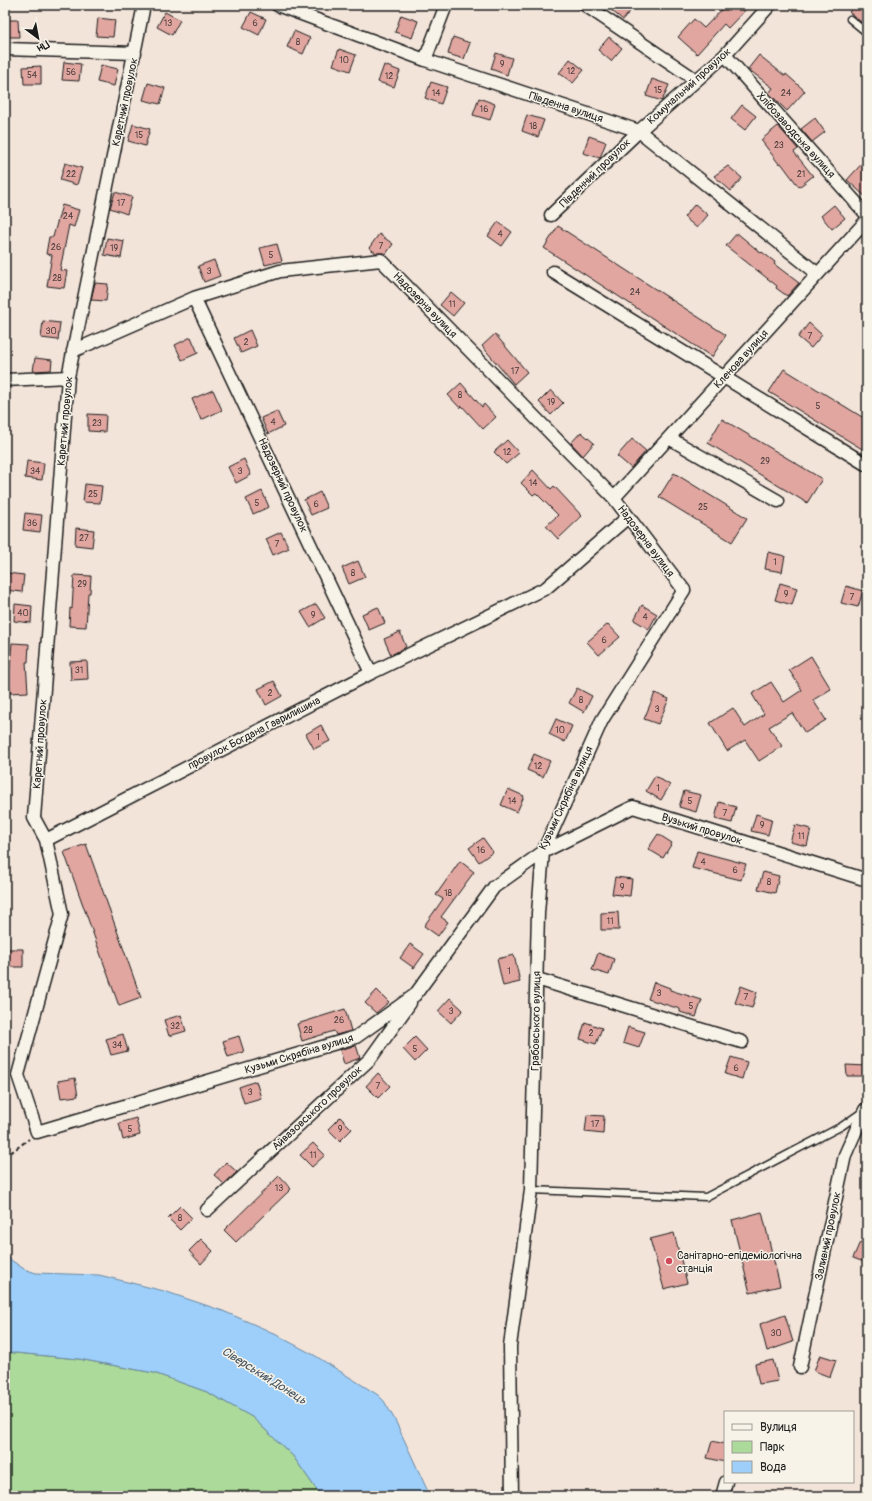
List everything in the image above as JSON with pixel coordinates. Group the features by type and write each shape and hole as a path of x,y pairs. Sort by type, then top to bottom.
{"street":[{"name":"Каретний провулок","path":"46,840 34,818 68,377 144,5"},
{"name":"Південна вулиця","path":"277,5 425,60 639,131 818,274"},
{"path":"425,60 446,5"},
{"path":"585,5 696,80"},
{"name":"Комунальний провулок","path":"639,131 725,55 770,5"},
{"path":"5,50 135,53"},
{"name":"Хлібозаводська вулиця","path":"725,55 867,215"},
{"name":"Південний провулок","path":"551,215 639,131"},
{"name":"Кленова вулиця","path":"614,498 867,220"},
{"name":"Надозерна вулиця","path":"73,351 194,298 280,271 381,260 614,498 684,590"},
{"path":"553,272 867,465"},
{"name":"Надозерний провулок","path":"194,298 371,673"},
{"path":"5,380 68,377"},
{"path":"669,438 778,501"},
{"name":"провулок Богдана Гаврилишина","path":"46,840 371,673 546,588 628,517"},
{"name":"Кузьми Скрябіна вулиця","path":"37,1132 356,1037 415,995 494,887 543,852 602,720 684,590"},
{"name":"Вузький провулок","path":"543,852 633,808 867,880"},
{"path":"37,1132 18,1075 62,914 46,840"},
{"name":"Грабовського вулиця","path":"512,1496 510,1346 531,1190 538,913 543,852"},
{"path":"537,979 742,1042"},
{"name":"Айвазовського провулок","path":"207,1210 370,1059 415,995"},
{"name":"Заливний провулок","path":"800,1367 845,1155 866,1109"},
{"path":"722,1496 726,1483"}],"lane":[{"path":"850,19 867,33"},
{"path":"531,1190 706,1198 842,1126 866,1109"}],"path":[{"path":"5,1157 37,1132"}],"green space":[{"path":"5,1352 79,1359 154,1373 207,1392 252,1417 293,1456 321,1496 5,1496"}],"water":[{"name":"Сіверський Донець","path":"5,1256 24,1269 36,1273 99,1275 164,1291 223,1311 267,1330 314,1355 378,1395 384,1401 395,1420 430,1496 321,1496 293,1456 252,1417 207,1392 154,1373 79,1359 5,1352"}],"building":[{"path":"605,5 635,5 623,20"},
{"path":"726,5 750,5 728,28 724,24 697,54 678,37 694,19 704,28"},
{"path":"855,5 867,5 867,27 849,12"},
{"path":"165,12 180,20 172,35 157,27"},
{"path":"251,12 266,19 259,35 243,27"},
{"path":"401,15 418,21 412,38 395,32"},
{"path":"98,18 115,20 113,37 96,36"},
{"path":"5,20 18,20 19,37 5,37"},
{"path":"294,31 310,38 303,54 287,47"},
{"path":"453,37 470,43 464,59 448,54"},
{"path":"609,37 622,48 611,61 598,50"},
{"path":"339,49 356,55 350,71 333,65"},
{"path":"496,53 512,58 507,75 491,69"},
{"path":"759,55 785,76 786,74 805,91 787,111 769,93 773,88 748,69"},
{"path":"570,59 584,70 573,83 559,73"},
{"path":"64,62 81,64 79,81 62,80"},
{"path":"101,65 118,69 114,86 97,82"},
{"path":"384,65 400,71 394,87 378,82"},
{"path":"41,66 41,84 24,84 23,67"},
{"path":"652,79 669,85 662,101 646,96"},
{"path":"431,82 447,87 441,104 425,98"},
{"path":"148,83 165,88 160,104 143,100"},
{"path":"479,98 495,104 490,120 473,115"},
{"path":"742,105 756,116 745,130 731,119"},
{"path":"527,115 544,120 538,137 522,131"},
{"path":"815,118 825,132 812,142 801,129"},
{"path":"133,124 150,129 145,146 128,141"},
{"path":"778,126 798,149 794,152 813,176 799,187 761,140"},
{"path":"589,136 606,142 600,158 583,153"},
{"path":"867,158 867,198 847,180"},
{"path":"65,163 82,168 77,185 60,180"},
{"path":"728,166 742,178 731,191 714,176"},
{"path":"115,192 132,197 127,214 110,208"},
{"path":"695,204 708,215 697,228 684,217"},
{"path":"62,205 79,210 74,227 69,225 60,270 67,271 64,288 47,286 52,255 46,254 49,237 53,237"},
{"path":"834,205 845,218 832,229 821,216"},
{"path":"498,222 512,232 502,246 488,236"},
{"path":"558,226 726,335 712,357 544,248"},
{"path":"737,233 761,253 762,252 775,262 774,264 799,283 787,296 776,288 777,286 726,246"},
{"path":"379,234 393,244 386,254 376,253 369,248"},
{"path":"107,238 124,241 121,258 104,255"},
{"path":"277,244 282,261 265,265 260,248"},
{"path":"214,260 220,276 204,282 198,266"},
{"path":"95,283 108,284 106,301 91,300"},
{"path":"451,292 464,303 453,316 440,305"},
{"path":"43,321 60,323 58,340 41,338"},
{"path":"809,323 822,335 811,348 798,337"},
{"path":"250,330 257,346 241,353 234,338"},
{"path":"495,334 527,372 514,384 482,346"},
{"path":"191,337 198,353 182,360 175,345"},
{"path":"35,358 52,360 51,370 33,371"},
{"path":"784,369 867,420 867,452 769,392"},
{"path":"461,383 482,407 484,404 496,417 483,429 462,406 460,408 448,395"},
{"path":"213,390 222,410 201,420 192,399"},
{"path":"551,390 563,403 551,415 539,402"},
{"path":"277,411 284,426 268,434 261,418"},
{"path":"88,414 106,415 105,432 88,431"},
{"path":"722,419 822,479 807,503 708,443"},
{"path":"581,432 594,443 583,456 571,443"},
{"path":"632,439 646,451 631,468 617,456"},
{"path":"507,440 519,453 506,464 494,452"},
{"path":"244,459 251,475 236,483 228,467"},
{"path":"27,461 44,463 42,480 25,478"},
{"path":"533,470 551,489 554,486 582,516 558,539 546,526 558,515 536,493 533,495 521,483"},
{"path":"674,473 747,518 732,542 659,497"},
{"path":"85,484 102,486 100,503 83,502"},
{"path":"262,491 269,507 253,514 246,499"},
{"path":"320,492 327,508 311,515 304,500"},
{"path":"25,513 42,515 40,532 23,530"},
{"path":"76,528 94,530 92,547 75,545"},
{"path":"281,532 289,548 273,555 266,539"},
{"path":"768,552 785,556 782,572 765,569"},
{"path":"358,561 365,577 349,584 342,568"},
{"path":"7,573 24,575 22,592 5,590"},
{"path":"74,575 91,576 90,593 88,593 86,627 69,626 70,608 72,609"},
{"path":"780,583 797,588 792,605 775,600"},
{"path":"846,586 863,591 858,607 841,603"},
{"path":"15,604 32,606 31,623 14,621"},
{"path":"316,604 325,618 310,627 301,612"},
{"path":"642,605 657,614 649,629 634,620"},
{"path":"378,607 385,623 369,630 362,614"},
{"path":"608,624 620,637 599,655 587,642"},
{"path":"400,632 406,647 391,655 384,639"},
{"path":"12,643 29,644 28,662 26,662 28,692 10,693 9,676"},
{"path":"811,656 831,689 813,700 826,720 805,733 792,713 769,727 782,746 759,761 745,740 727,751 710,723 733,708 745,727 764,714 752,694 771,682 784,702 802,690 789,670"},
{"path":"87,661 88,679 71,680 70,662"},
{"path":"274,681 282,696 266,705 258,689"},
{"path":"577,688 592,696 584,712 569,703"},
{"path":"655,693 669,699 658,724 644,719"},
{"path":"556,719 572,726 565,742 549,734"},
{"path":"321,725 330,741 314,749 306,734"},
{"path":"534,754 550,761 543,777 527,770"},
{"path":"655,776 670,785 661,800 646,791"},
{"path":"508,789 524,796 517,812 501,805"},
{"path":"684,791 701,795 696,812 679,807"},
{"path":"719,802 736,807 732,823 715,819"},
{"path":"756,814 772,819 768,835 751,831"},
{"path":"795,825 811,829 807,846 790,842"},
{"path":"658,834 672,843 663,858 648,849"},
{"path":"483,838 493,852 479,862 469,848"},
{"path":"86,844 141,998 119,1006 64,852"},
{"path":"697,851 746,864 741,880 692,868"},
{"path":"460,861 474,872 441,917 448,922 438,936 424,926 443,899 436,895"},
{"path":"763,872 779,876 775,893 758,889"},
{"path":"615,877 632,879 630,896 612,894"},
{"path":"618,912 619,930 601,930 601,913"},
{"path":"410,944 424,954 414,968 400,958"},
{"path":"6,949 23,949 23,967 6,967"},
{"path":"598,953 614,959 609,975 592,970"},
{"path":"514,955 520,982 503,986 497,959"},
{"path":"654,982 670,988 670,990 702,1000 696,1017 680,1012 680,1009 648,999"},
{"path":"741,986 757,992 752,1008 735,1003"},
{"path":"377,990 389,1002 376,1013 365,1003"},
{"path":"450,998 463,1010 451,1023 438,1011"},
{"path":"345,1009 351,1031 336,1035 334,1031 302,1041 297,1024"},
{"path":"181,1015 186,1031 169,1036 164,1020"},
{"path":"585,1022 602,1028 596,1044 580,1039"},
{"path":"628,1027 645,1032 639,1048 623,1043"},
{"path":"123,1034 128,1051 111,1055 106,1039"},
{"path":"239,1036 244,1052 228,1057 223,1041"},
{"path":"415,1037 427,1050 415,1062 403,1049"},
{"path":"356,1045 360,1058 344,1064 340,1050"},
{"path":"731,1057 747,1062 742,1079 725,1074"},
{"path":"846,1065 867,1066 867,1076 847,1076"},
{"path":"378,1073 390,1086 378,1098 366,1086"},
{"path":"75,1078 78,1096 61,1098 58,1081"},
{"path":"256,1081 261,1098 244,1103 239,1087"},
{"path":"587,1115 604,1116 603,1134 585,1132"},
{"path":"340,1117 352,1129 340,1141 328,1129"},
{"path":"136,1118 140,1135 123,1140 119,1123"},
{"path":"313,1143 325,1155 312,1167 300,1155"},
{"path":"226,1162 237,1172 224,1184 214,1175"},
{"path":"279,1176 291,1189 236,1242 224,1230"},
{"path":"180,1206 192,1218 180,1230 168,1218"},
{"path":"762,1212 780,1286 750,1293 732,1220"},
{"name":"Санітарно-епідеміологічна станція","path":"674,1233 687,1283 664,1289 650,1239"},
{"path":"201,1239 213,1251 201,1264 189,1251"},
{"path":"860,1242 867,1245 867,1263 853,1258"},
{"path":"785,1315 793,1342 767,1351 760,1324"},
{"path":"820,1355 836,1360 830,1377 814,1371"},
{"path":"773,1360 778,1381 759,1384 755,1364"},
{"path":"712,1441 724,1444 724,1462 707,1458"}],"place":[{"name":"Санітарно-епідеміологічна станція","path":"669,1261"}]}
